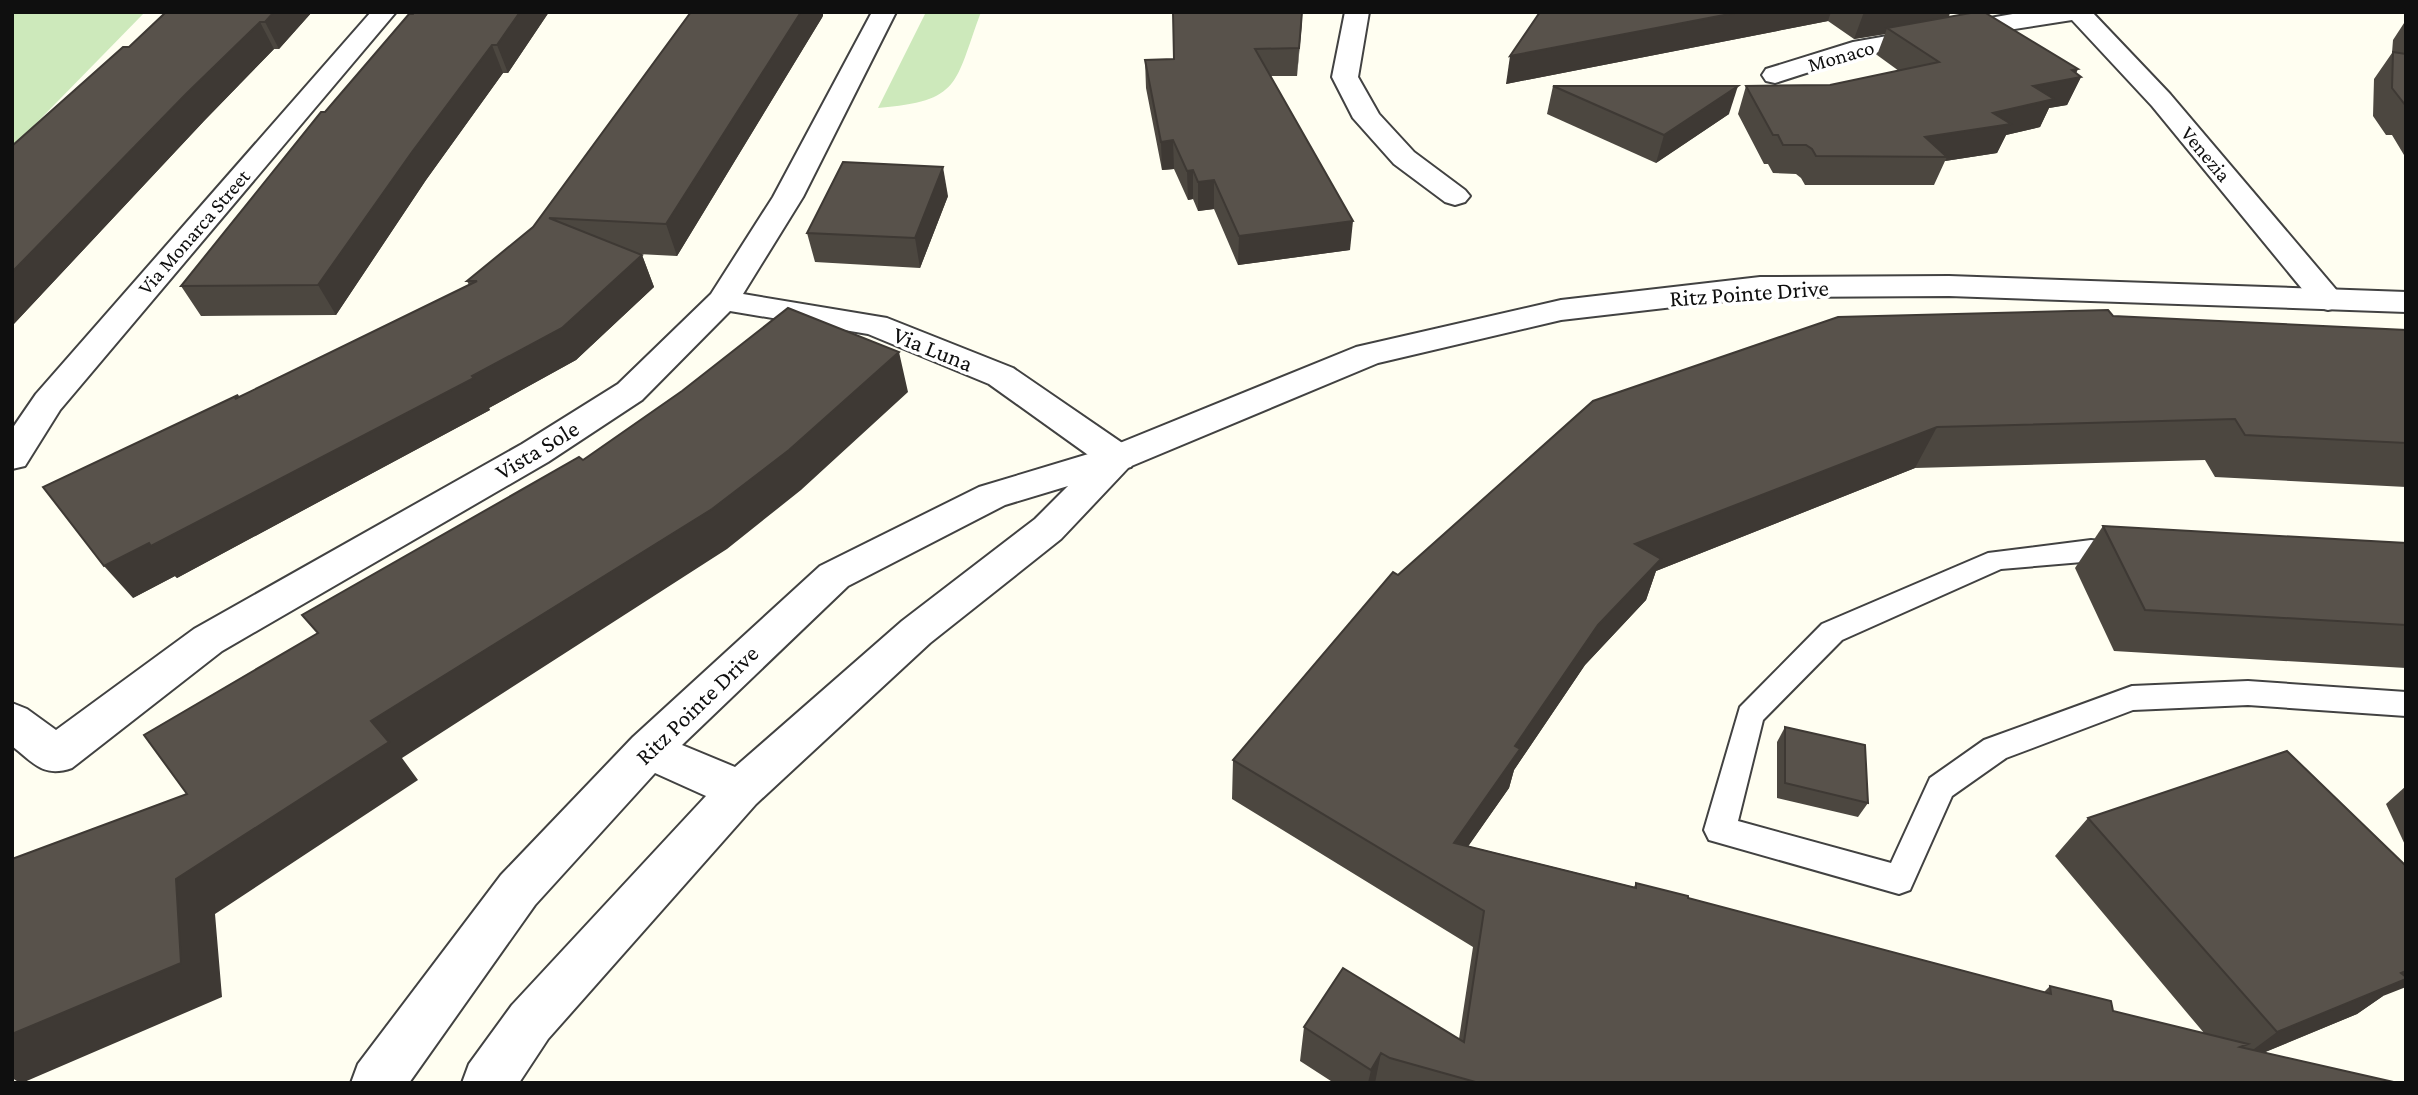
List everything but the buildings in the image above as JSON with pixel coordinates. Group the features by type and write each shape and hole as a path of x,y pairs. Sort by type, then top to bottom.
{"street":[{"name":"Via Monarca Street","path":"12,457 48,402 384,12"},
{"name":"Vista Sole","path":"12,721 56,755 208,640 535,453 630,392 723,300 789,197 884,12"},
{"path":"1357,12 1345,77 1350,87 1367,118 1395,148 1455,196"},
{"name":"Monaco","path":"1775,75 1853,50 1937,33 2076,12"},
{"name":"Venezia","path":"2076,12 2161,100 2328,300"},
{"name":"Ritz Pointe Drive","path":"377,1083 518,890 648,750 834,576 992,496 1118,458 1368,355 1561,310 1760,287 1949,286 2406,302"},
{"name":"Via Luna","path":"723,300 875,326 1001,376 1118,458"},
{"name":"Ritz Pointe Drive","path":"488,1083 530,1022 740,790 916,632 1048,529 1118,458"},
{"path":"648,750 740,790"}],"lane":[{"path":"2146,552 2091,550 1997,560 1832,632 1750,715 1720,830 1899,880 1941,787 1995,749 2132,698 2248,693 2406,704"}],"green space":[{"path":"12,12 145,12 12,148"},
{"path":"926,12 981,12 959,72 940,94 905,105 878,108"}]}
